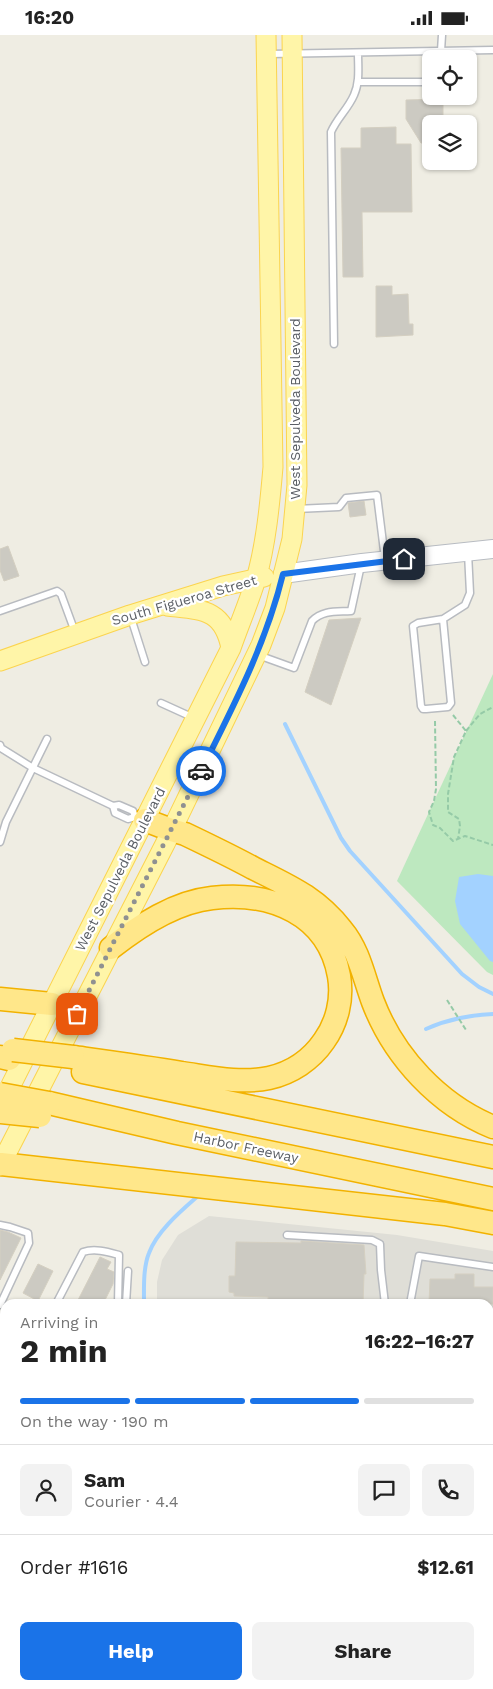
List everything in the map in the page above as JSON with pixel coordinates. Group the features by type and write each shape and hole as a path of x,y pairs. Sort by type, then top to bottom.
{"highway":[{"path":"140,818 186,834 307,896 319,905 344,931 356,953 374,1004 389,1035 405,1058 419,1075 456,1109 493,1127"},
{"path":"5,1054 237,1081 270,1078 289,1071 311,1057 329,1034 339,1005 340,983 337,962 328,944 305,917 282,905 259,898 228,896 210,898 179,907 147,923 111,948"},
{"path":"0,999 52,1004"},
{"path":"70,1063 493,1157"},
{"name":"Harbor Freeway","path":"0,1094 44,1110 177,1133 493,1199"},
{"path":"0,1112 44,1110"},
{"path":"0,1165 445,1214 493,1223"}],"main road":[{"name":"West Sepulveda Boulevard","path":"0,1107 52,1004 140,818 196,718 231,648 256,578 271,492 272,467 266,35"},
{"name":"West Sepulveda Boulevard","path":"0,1165 171,830 257,655 275,608 292,539 298,485 292,35"},
{"name":"South Figueroa Street","path":"0,661 130,615 256,578 362,563 493,549"},
{"path":"161,605 206,611 219,621 228,635 231,648"}],"lane":[{"path":"441,50 442,35"},
{"path":"477,50 493,50"},
{"path":"266,54 422,51"},
{"path":"334,344 331,132 354,96 358,82 358,53"},
{"path":"358,82 422,82"},
{"path":"295,509 340,507 346,499 377,495 385,561"},
{"path":"443,619 451,703 448,707 423,709 421,706 413,626 418,623 443,619 465,605 470,593 468,552"},
{"path":"257,655 294,668 312,621 323,613 351,611 362,563"},
{"path":"0,611 57,591 62,594 76,634"},
{"path":"130,615 145,662"},
{"path":"161,703 196,718"},
{"path":"0,843 6,822 47,739"},
{"path":"0,745 1,748 33,768 113,806 119,805 133,811 140,818"},
{"path":"0,1225 28,1233 29,1243 3,1299"},
{"path":"288,1235 372,1240 380,1244 384,1299"},
{"path":"58,1299 83,1252 90,1250 120,1255 118,1299"},
{"path":"411,1299 419,1256 493,1267"},
{"path":"126,1299 128,1271"}],"path":[{"path":"458,839 459,819 448,812 448,794 454,757 466,731 480,714 493,707"},
{"path":"453,715 466,731"},
{"path":"435,721 436,789 434,801 429,812 433,825 440,828 453,841 465,835 493,845"},
{"path":"448,1000 466,1031"}],"shaded area":[{"path":"209,1216 397,1235 493,1251 493,1299 157,1299 157,1282 162,1260 178,1235"}],"green space":[{"path":"493,674 493,975 487,972 397,881"}],"water":[{"path":"478,874 493,876 493,962 490,961 460,924 455,901 459,877"}],"building":[{"path":"406,100 422,100 422,105 443,105 443,115 422,115 422,143 406,119"},
{"path":"396,127 396,144 411,144 412,212 362,212 363,277 343,277 341,148 361,148 361,128"},
{"path":"376,286 392,286 392,295 408,294 409,324 413,324 413,335 376,337"},
{"path":"364,501 366,515 350,517 348,503"},
{"path":"8,546 19,576 4,581 0,570 0,549"},
{"path":"361,618 331,705 305,692 329,620"},
{"path":"0,1230 21,1238 0,1280"},
{"path":"301,1241 364,1245 366,1274 364,1274 363,1299 268,1299 268,1297 234,1296 234,1293 229,1292 229,1276 235,1276 236,1242 301,1243"},
{"path":"100,1257 111,1262 107,1269 114,1272 113,1284 106,1299 79,1299"},
{"path":"38,1264 53,1271 39,1299 34,1299 23,1293"},
{"path":"455,1274 474,1274 474,1287 493,1287 493,1299 429,1299 430,1279 455,1279"}],"waterway":[{"path":"285,724 341,838 350,851 462,974 479,987 493,994"},
{"path":"426,1029 459,1018 493,1014"},
{"path":"144,1299 146,1265 153,1245 170,1222 198,1196"}],"way so far":[{"path":"77,1014 201,771"}],"route":[{"path":"201,771 261,645 275,608 283,574 404,559"}]}
